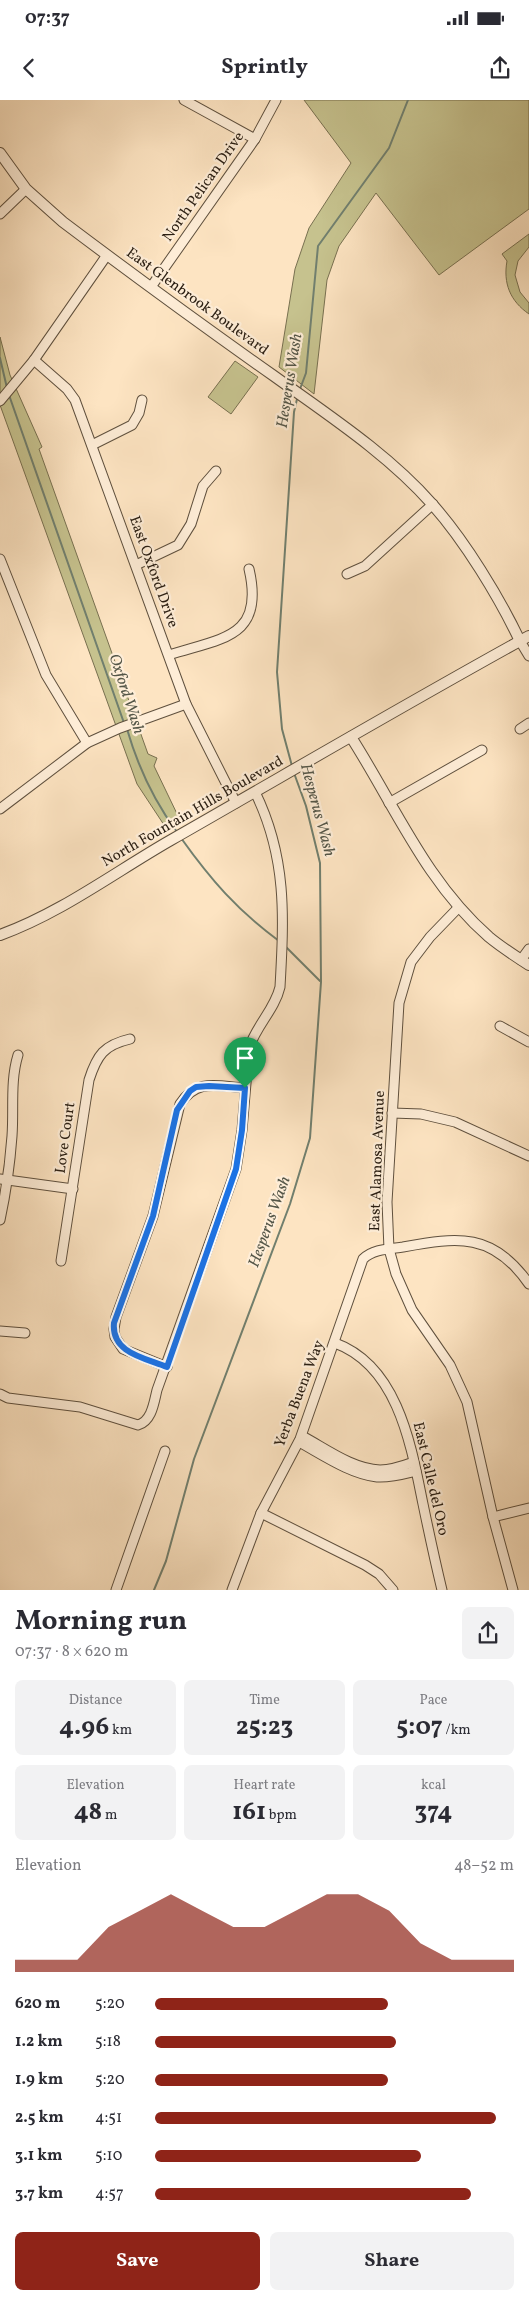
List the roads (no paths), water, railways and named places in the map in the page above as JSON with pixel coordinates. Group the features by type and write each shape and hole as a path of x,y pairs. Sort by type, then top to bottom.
{"street":[{"path":"184,100 255,139"},
{"name":"North Pelican Drive","path":"151,286 255,139 276,100"},
{"name":"East Glenbrook Boulevard","path":"0,153 26,189 63,222 359,440 402,474 432,504 459,539 524,639 529,656"},
{"path":"0,214 26,189"},
{"path":"0,402 34,360 107,255"},
{"name":"East Oxford Drive","path":"34,360 62,385 75,400 186,704 236,803"},
{"path":"92,445 132,425 139,414 142,400"},
{"path":"136,565 178,545 191,524 203,486 216,470"},
{"path":"347,574 366,566 432,504"},
{"path":"0,560 46,676 87,743"},
{"path":"169,655 231,635 243,625 253,605 254,590 249,568"},
{"name":"North Fountain Hills Boulevard","path":"0,935 45,914 524,639"},
{"path":"0,809 87,743 120,728 186,704"},
{"path":"520,728 529,724"},
{"path":"352,737 428,867 459,907 489,937 525,962 529,948"},
{"path":"389,803 482,750"},
{"path":"0,1394 8,1398 80,1407 133,1424 142,1424 151,1412 157,1390 167,1367 236,1169 242,1130 246,1069 252,1039 278,995 280,986 284,900 273,833 255,792"},
{"name":"East Alamosa Avenue","path":"459,907 418,953 404,981 399,1003 387,1202 389,1250 396,1274 412,1310 438,1345 462,1388 471,1416 493,1517 513,1590"},
{"path":"500,1026 529,1042"},
{"name":"Love Court","path":"61,1261 87,1092 93,1069 109,1046 130,1040"},
{"path":"0,1220 4,1179 12,1136 14,1068 18,1055"},
{"path":"167,1367 123,1349 115,1337 116,1317 153,1216 180,1104 190,1091 196,1087 245,1088"},
{"path":"392,1112 421,1114 455,1122 529,1156"},
{"path":"4,1179 73,1189"},
{"name":"Yerba Buena Way","path":"232,1590 262,1513 300,1439 363,1260 372,1252 443,1240 473,1242 487,1246 499,1253 529,1284"},
{"path":"0,1331 25,1332"},
{"name":"East Calle del Oro","path":"335,1342 359,1355 384,1385 401,1417 415,1466 442,1590"},
{"path":"300,1439 368,1469 381,1470 415,1466"},
{"path":"116,1590 165,1451"},
{"path":"493,1517 529,1508"},
{"path":"262,1513 365,1565 379,1574 393,1590"}],"waterway":[{"name":"Hesperus Wash","path":"300,389 306,373 318,246 389,148 408,100"},
{"name":"Oxford Wash","path":"0,358 7,388"},
{"name":"Oxford Wash","path":"9,395 124,723"},
{"name":"Hesperus Wash","path":"292,766 282,729 277,672 294,412 297,399"},
{"name":"Oxford Wash","path":"127,729 136,757 148,783 161,808 177,832"},
{"name":"Hesperus Wash","path":"154,1590 166,1561 194,1459 290,1204 310,1138 321,982 320,863 306,806 294,773"},
{"name":"Oxford Wash","path":"181,838 237,906 279,941"},
{"name":"Oxford Wash","path":"284,945 320,981"}]}
